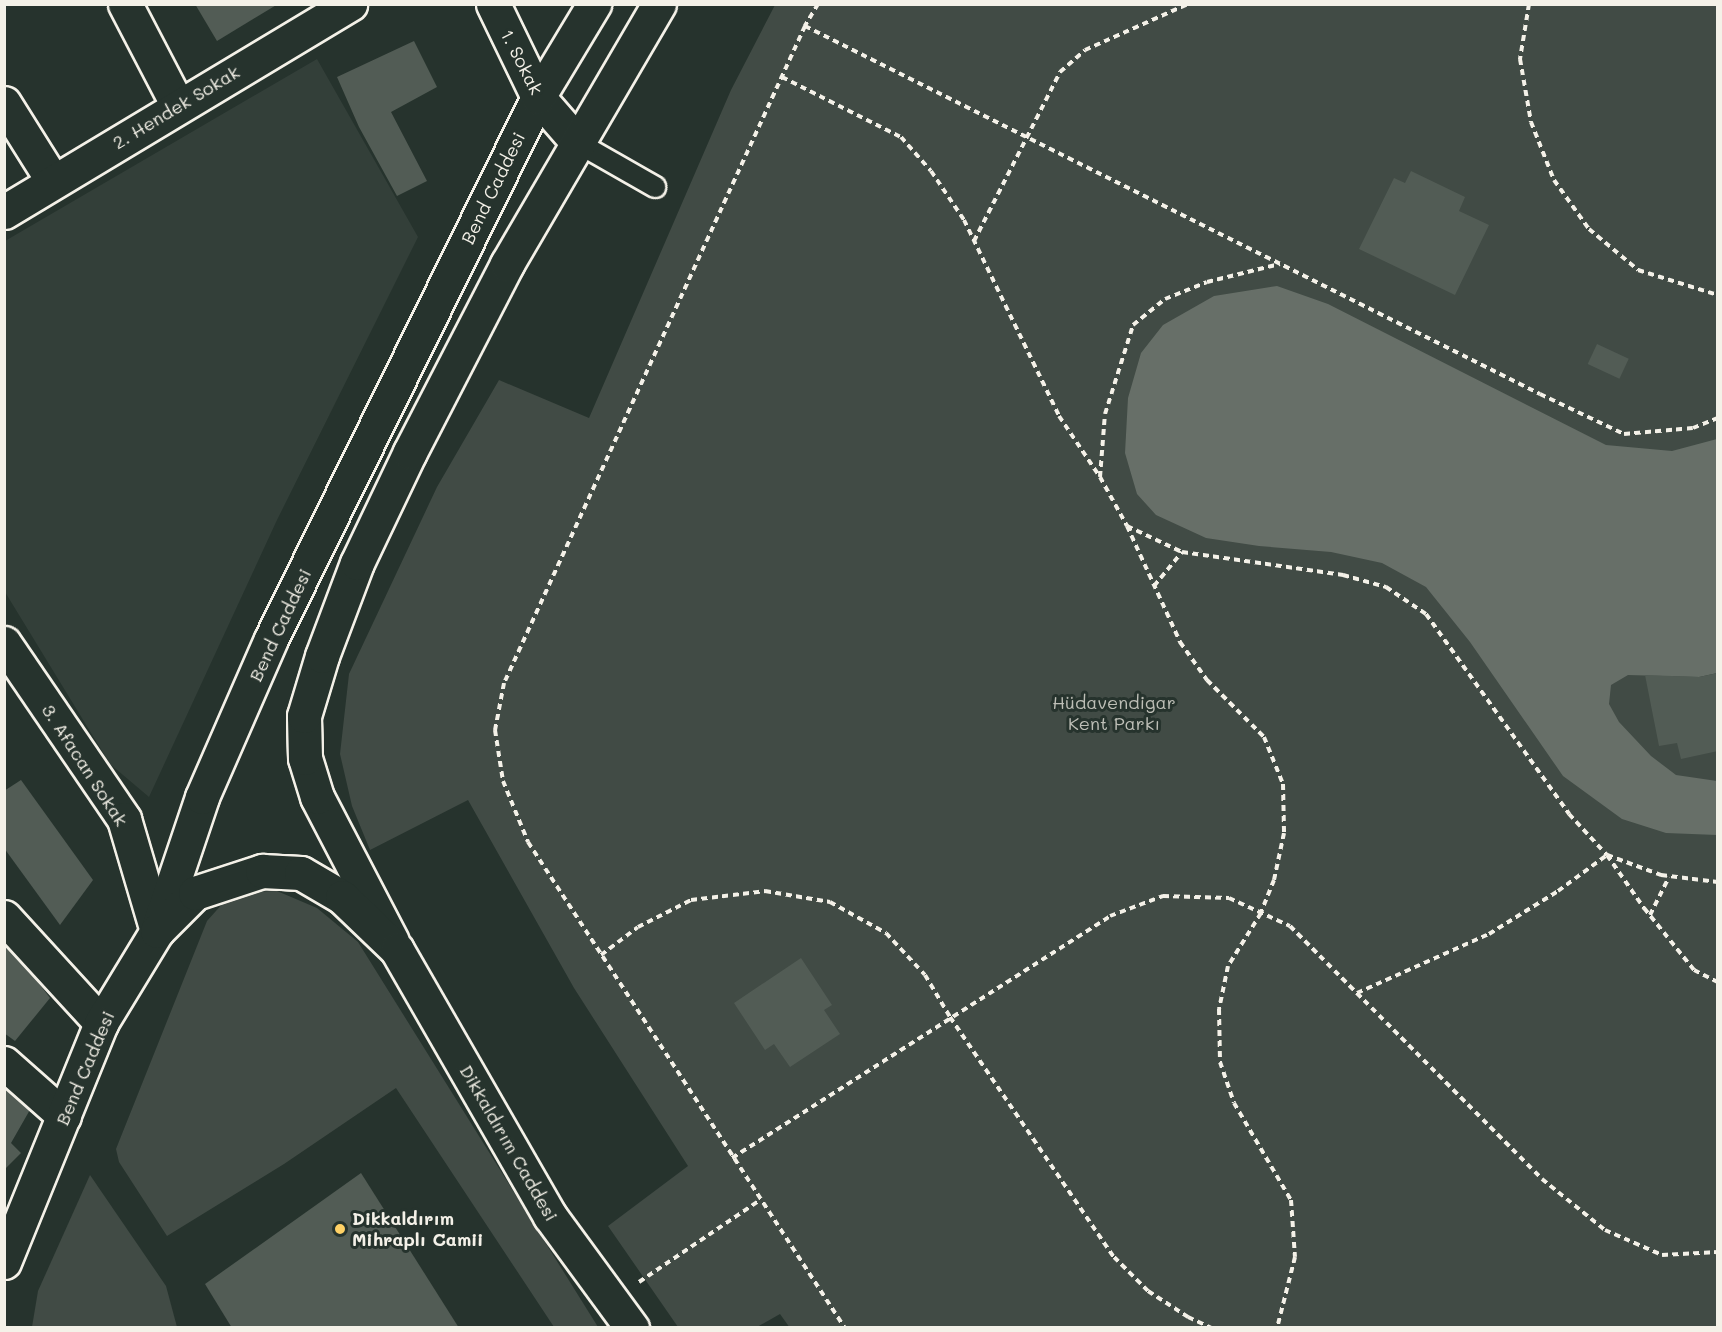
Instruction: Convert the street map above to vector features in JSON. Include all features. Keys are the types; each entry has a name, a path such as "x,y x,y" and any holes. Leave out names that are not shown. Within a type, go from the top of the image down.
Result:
{"main road":[{"path":"125,4 178,106"},
{"name":"2. Hendek Sokak","path":"4,212 350,4"},
{"name":"1. Sokak","path":"493,4 538,97 578,143"},
{"name":"Bend Caddesi","path":"4,1262 14,1212 64,1116 101,1023 157,931 202,796 271,639 538,97 594,4"},
{"path":"397,950 317,797 305,758 304,716 322,656 357,563 410,452 507,264 659,4"},
{"path":"4,103 53,181"},
{"name":"3. Afacan Sokak","path":"4,644 124,819 157,931"},
{"path":"157,931 195,893 262,871 301,873 342,897 397,950"},
{"path":"4,917 101,1023"},
{"name":"Dikkaldırım Caddesi","path":"397,950 550,1216 632,1328"},
{"path":"4,1062 64,1116"}],"lane":[{"path":"578,143 655,187"}],"path":[{"path":"818,4 805,26 504,683 495,730 502,781 528,842 844,1328"},
{"path":"974,241 1060,72 1085,50 1188,4"},
{"path":"1529,4 1520,59 1531,122 1554,180 1589,229 1638,270 1718,295"},
{"path":"805,26 1624,434 1693,428 1718,418"},
{"path":"782,77 901,137 931,171 964,220 1059,416 1100,477 1127,526 1180,642 1207,680 1264,737 1283,784 1284,833 1274,880 1261,913 1228,966 1219,1008 1220,1062 1234,1103 1291,1200 1295,1257 1277,1328"},
{"path":"1100,477 1105,414 1133,325 1165,299 1175,294 1207,282 1281,264"},
{"path":"1127,526 1182,552 1343,575 1386,587 1426,614 1569,814 1607,855 1650,915 1694,970 1718,982"},
{"path":"1154,586 1182,552"},
{"path":"1607,855 1669,877 1718,882"},
{"path":"1357,993 1489,934 1558,891 1607,855"},
{"path":"1650,915 1669,877"},
{"path":"601,955 638,927 692,900 765,891 830,902 886,933 925,975 950,1017 1114,1257 1148,1291 1188,1317 1212,1328"},
{"path":"732,1158 1110,916 1162,896 1229,898 1290,926 1542,1179 1605,1230 1662,1255 1718,1252"},
{"path":"612,1300 760,1200"}],"shaded area":[{"path":"317,59 418,237 277,520 149,797 110,764 5,592 5,241"},
{"path":"1277,286 1328,304 1606,445 1672,451 1717,439 1717,673 1699,677 1628,675 1611,685 1609,704 1619,722 1651,756 1676,775 1717,781 1717,835 1666,833 1622,819 1563,776 1470,642 1426,587 1382,563 1331,552 1259,546 1206,538 1156,515 1137,494 1125,453 1128,398 1141,353 1163,325 1214,296"}],"green space":[{"name":"Hüdavendigar Kent Parkı","path":"775,5 1717,5 1717,1327 790,1328 780,1314 757,1327 678,1327 608,1226 688,1166 574,988 468,800 370,850 352,806 340,754 349,674 437,487 499,380 589,418 731,90"},
{"path":"277,891 317,908 358,942 598,1327 554,1327 396,1088 284,1164 167,1236 119,1162 116,1149 207,921 224,902 244,892"},
{"path":"90,1175 166,1286 177,1327 32,1327 38,1291"}],"building":[{"path":"195,4 278,4 217,41"},
{"path":"414,41 437,87 391,112 427,181 397,196 359,127 337,77"},
{"path":"1411,171 1465,197 1459,211 1489,225 1455,295 1359,249 1394,178 1405,183"},
{"path":"1597,344 1629,359 1619,379 1588,364"},
{"path":"1718,673 1718,751 1681,759 1677,743 1659,746 1645,675 1699,677"},
{"path":"21,780 93,880 60,925 4,848 4,791"},
{"path":"4,937 50,998 15,1041 4,1033"},
{"path":"801,958 832,1005 824,1010 840,1034 790,1067 774,1044 765,1050 734,1003"},
{"path":"4,1082 31,1108 11,1143 21,1153 4,1170"},
{"name":"Dikkaldırım Mihraplı Camii","path":"361,1173 459,1328 232,1328 205,1284"}],"place":[{"name":"Dikkaldırım Mihraplı Camii","path":"340,1229"}]}
